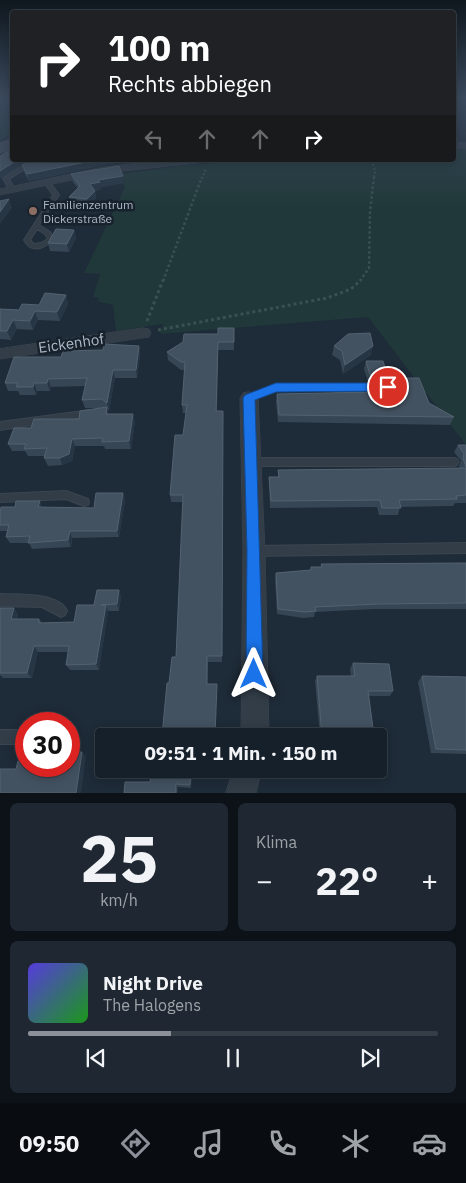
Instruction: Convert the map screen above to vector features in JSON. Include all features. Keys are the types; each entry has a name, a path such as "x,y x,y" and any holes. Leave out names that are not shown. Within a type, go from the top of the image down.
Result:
{"street":[{"path":"0,192 104,170 179,162"},
{"name":"Eickenhof","path":"0,354 143,333"},
{"path":"249,398 254,551 255,728"},
{"path":"241,793 245,778"}],"lane":[{"path":"12,190 6,178 33,162"},
{"path":"36,226 56,195 47,182"},
{"path":"249,398 276,388 388,387"},
{"path":"0,426 74,414 104,412"},
{"path":"252,462 454,462"},
{"path":"0,498 66,495 84,502"},
{"path":"254,551 466,548"},
{"path":"0,600 42,601 61,611"},
{"path":"0,737 15,737"}],"path":[{"path":"143,333 208,162"},
{"path":"143,333 327,298 351,289 365,276 369,268 370,212 375,171 373,162"}],"green space":[{"path":"0,135 10,135 0,140"},
{"path":"456,149 466,150 466,445 368,317 160,334 163,324 116,331 113,305 97,301 99,298 93,297 100,274 84,273 125,187 121,174 179,166 230,162 456,162"}],"building":[{"path":"10,150 10,162 14,162 0,171 0,156"},
{"path":"27,162 86,162 27,174 22,165"},
{"path":"119,166 123,176 98,180 100,182 90,184 95,191 87,199 69,197 80,186 71,174"},
{"path":"9,199 0,212 0,201"},
{"path":"56,229 74,230 67,244 48,243"},
{"path":"45,293 66,295 57,312 35,311 30,321 13,320 7,331 0,331 0,309 19,310 22,304 39,305"},
{"path":"218,328 234,328 234,342 218,342 216,411 223,411 222,656 207,656 207,684 217,684 215,728 163,728 167,683 169,683 172,657 176,657 183,495 170,495 175,435 183,435 187,405 182,405 185,362 181,362 167,352 183,342 184,334 218,334"},
{"path":"370,333 373,346 345,365 342,351 334,346 348,334"},
{"path":"104,344 139,346 136,370 113,370 107,403 102,399 82,400 87,378 48,379 47,383 34,383 33,387 16,387 18,383 5,383 14,357 61,357 63,351 103,350"},
{"path":"366,361 383,361 387,374 370,375"},
{"path":"396,378 419,378 429,403 454,417 279,415 277,394 374,392 372,385 390,384"},
{"path":"107,407 106,414 133,414 129,441 102,442 103,438 72,439 69,454 60,458 44,458 47,448 24,449 26,444 8,444 14,428 31,428 34,419 79,419 80,411"},
{"path":"458,445 466,445 466,467 463,458 464,454"},
{"path":"466,468 466,495 456,496 457,499 399,500 401,508 382,508 380,500 271,501 269,477 279,477 278,470"},
{"path":"96,493 123,493 117,531 70,531 68,540 28,543 30,536 6,537 9,525 0,525 1,507 15,507 16,501 40,501 38,507 94,508"},
{"path":"466,563 466,603 315,607 316,611 305,612 278,609 276,573 311,570 311,567 322,567 321,564"},
{"path":"97,590 119,590 117,604 101,605 106,605 96,664 66,665 69,646 34,646 27,673 0,673 0,608 14,608 11,619 39,619 39,623 74,622 77,605 94,605"},
{"path":"353,663 389,664 393,691 368,691 373,728 321,728 317,676 355,676"},
{"path":"422,676 466,677 466,750 436,749"},
{"path":"0,769 15,769 15,777 78,777 76,793 0,793"},
{"path":"151,778 190,778 190,785 176,784 176,793 124,793 125,782 150,782"}],"place":[{"name":"Familienzentrum Dickerstraße","path":"33,211"}],"route":[{"path":"254,674 254,551 249,398 276,388 388,387"}]}
